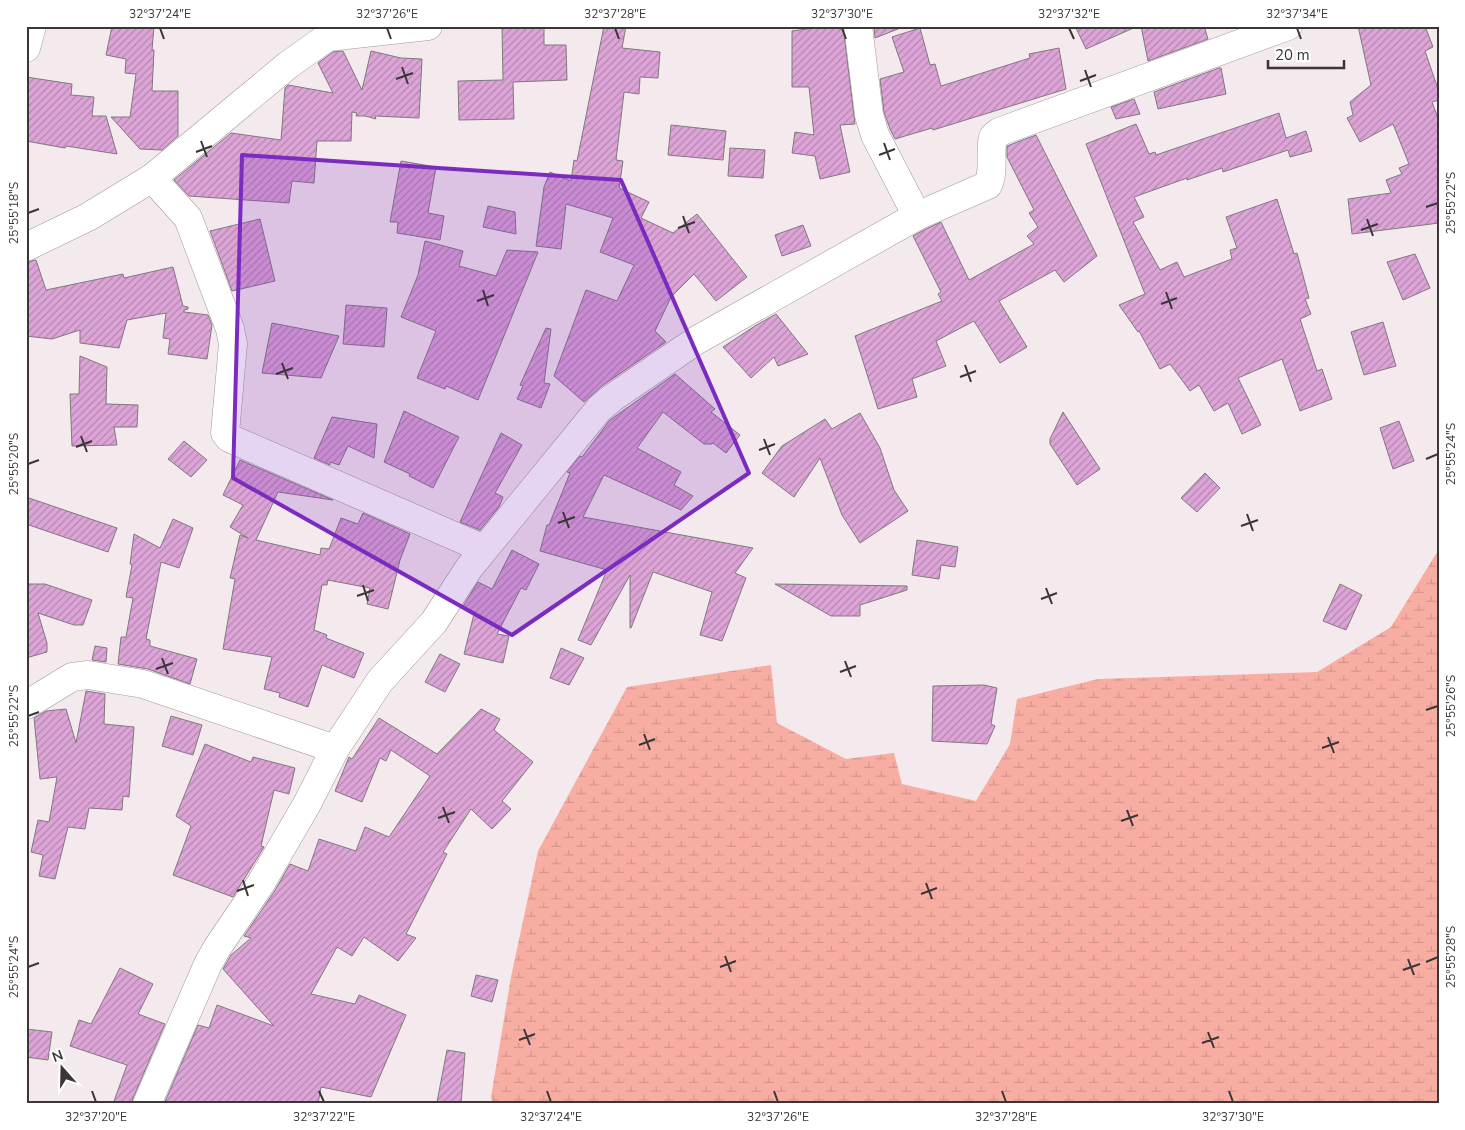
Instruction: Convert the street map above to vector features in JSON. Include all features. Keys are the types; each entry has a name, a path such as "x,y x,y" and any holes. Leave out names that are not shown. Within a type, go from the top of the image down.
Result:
{"street":[{"path":"26,48 32,26"},
{"path":"26,247 88,217 152,178 288,64 336,32 428,26"},
{"path":"858,26 869,115 875,134 917,216"},
{"path":"147,1104 208,964 261,883 303,812 335,749 380,682 434,622 469,568 599,410 612,398 697,340 917,216 988,185 992,176 991,145 993,137 999,132 1237,35 1288,26"},
{"path":"152,178 188,218 230,329 233,344 225,433 229,438 484,549"},
{"path":"26,705 72,677 88,675 143,684 335,749"}],"highlighted area":[{"path":"242,155 621,180 749,473 512,635 233,478"}],"green space":[{"path":"1439,549 1439,1104 493,1104 491,1097 511,977 538,851 627,687 771,665 777,723 846,759 894,753 902,784 976,801 1010,744 1017,699 1098,679 1317,672 1391,627"}],"building":[{"path":"112,26 154,26 152,91 178,91 178,136 162,150 140,149 111,117 130,117 136,74 125,73 126,59 106,55"},
{"path":"502,26 544,26 544,45 566,45 567,80 513,82 514,119 459,120 458,81 503,80"},
{"path":"604,26 626,26 622,48 660,52 658,78 640,77 639,94 624,92 616,160 623,161 619,188 649,202 641,218 673,233 697,214 747,277 716,301 694,274 671,297 655,331 666,342 603,385 584,402 554,376 586,290 617,301 634,265 600,252 613,218 566,204 561,249 536,246 544,187 550,172 571,181 574,160 577,161"},
{"path":"843,26 855,124 840,125 850,172 820,179 815,156 792,153 795,132 814,135 809,87 792,87 792,31"},
{"path":"874,26 903,26 903,27 875,38"},
{"path":"1075,26 1138,26 1086,49"},
{"path":"1141,26 1204,26 1208,39 1148,61"},
{"path":"1358,26 1425,26 1433,47 1425,51 1439,92 1439,100 1432,102 1439,121 1439,223 1352,234 1348,199 1391,193 1386,180 1402,174 1399,168 1409,164 1393,124 1360,142 1347,118 1353,115 1350,102 1371,85"},
{"path":"920,28 930,65 935,64 941,86 1030,58 1029,54 1059,48 1066,89 933,130 932,128 895,139 884,112 880,79 904,72 892,37"},
{"path":"343,51 362,90 371,51 401,58 422,59 419,118 375,116 376,119 356,116 357,113 352,112 351,141 317,141 314,183 292,181 289,203 189,196 174,180 231,133 281,140 285,88 288,85 333,93 318,63 333,52"},
{"path":"1221,68 1226,94 1158,109 1154,92"},
{"path":"26,77 72,84 71,95 94,97 92,116 106,116 117,154 26,141"},
{"path":"1134,99 1140,114 1116,119 1111,107"},
{"path":"1279,113 1286,138 1306,131 1312,151 1290,157 1288,150 1223,172 1222,168 1187,180 1187,178 1134,197 1144,217 1133,222 1160,270 1177,262 1184,277 1232,259 1230,250 1237,248 1226,217 1277,199 1294,254 1297,253 1309,298 1305,299 1311,314 1300,319 1317,371 1322,369 1332,399 1300,411 1282,359 1238,378 1261,425 1242,434 1228,403 1214,411 1199,385 1190,391 1170,364 1160,369 1139,331 1119,305 1145,294 1086,144 1136,124 1149,154 1155,152 1156,155"},
{"path":"671,125 726,131 723,160 668,155"},
{"path":"1036,135 1097,256 1064,282 1055,270 999,301 1027,347 1000,363 974,321 936,341 946,366 912,379 917,397 878,409 855,336 942,301 938,294 941,292 913,236 924,230 941,222 969,280 1034,244 1027,236 1038,227 1029,213 1034,210 1007,157 1007,146"},
{"path":"730,148 765,150 763,178 728,176"},
{"path":"401,161 436,167 428,213 444,216 440,240 397,233 398,222 390,222"},
{"path":"488,206 515,212 516,234 483,227"},
{"path":"260,219 275,281 232,291 210,231"},
{"path":"803,225 811,246 782,256 775,235"},
{"path":"425,241 463,251 459,266 496,276 507,250 538,252 478,400 446,386 445,389 417,378 436,331 401,317 418,275"},
{"path":"1415,254 1430,288 1403,300 1387,262"},
{"path":"36,260 46,290 123,274 124,278 173,267 183,306 188,307 184,312 208,315 212,325 207,359 168,354 170,339 163,338 166,313 127,320 119,348 80,343 80,330 52,339 26,336 26,262"},
{"path":"346,305 387,308 384,347 343,344"},
{"path":"776,314 808,354 778,366 774,357 751,378 723,347"},
{"path":"1383,322 1396,366 1364,375 1351,332"},
{"path":"272,323 339,336 321,378 262,373"},
{"path":"546,328 551,329 544,383 550,384 541,408 517,399 523,386 520,385"},
{"path":"80,356 107,367 106,404 138,405 137,427 114,427 117,445 72,446 70,394 79,394"},
{"path":"675,374 715,409 711,412 740,435 726,453 713,443 704,444 663,412 637,448 681,472 674,485 693,496 681,510 604,475 583,517 753,548 735,573 746,578 722,641 700,635 712,592 653,572 630,628 630,575 591,645 578,640 607,570 540,551 547,525 549,525 570,473 567,472 580,456 582,457 610,420"},
{"path":"404,411 459,437 433,488 409,476 410,474 384,462"},
{"path":"1063,412 1100,469 1077,485 1050,444 1050,439"},
{"path":"860,413 880,448 894,490 908,511 860,543 842,515 820,458 794,497 762,473 782,446 825,419 832,429"},
{"path":"332,417 377,424 374,458 348,446 339,465 330,462 330,465 314,458"},
{"path":"1399,421 1414,461 1393,469 1380,428"},
{"path":"501,433 522,445 495,493 503,497 499,507 480,530 460,522"},
{"path":"184,441 207,460 191,477 168,459"},
{"path":"240,460 333,500 278,492 256,540 320,555 321,548 329,549 341,518 358,524 363,513 410,534 400,560 388,609 367,604 370,588 328,580 327,585 322,585 314,630 327,635 326,638 364,653 354,678 322,665 308,707 279,697 280,693 264,689 272,657 223,649 235,579 230,578 240,535 248,538 230,527 243,505 223,495"},
{"path":"1205,473 1220,488 1197,512 1181,498"},
{"path":"26,497 117,528 108,552 26,524"},
{"path":"173,519 193,528 179,568 161,562 146,639 150,640 150,646 197,659 190,684 148,669 118,664 121,637 126,637 133,598 126,597 132,565 130,564 134,534 160,548"},
{"path":"917,540 958,547 955,567 941,565 939,579 912,575"},
{"path":"512,550 539,564 526,590 521,588 497,634 509,636 503,663 464,654 474,614 462,608 478,582 492,589"},
{"path":"26,584 45,584 92,600 83,625 74,625 38,613 47,643 47,652 26,658"},
{"path":"775,584 907,586 907,590 860,605 860,616 831,616"},
{"path":"1340,584 1362,595 1346,630 1323,621"},
{"path":"95,646 107,648 106,662 92,660"},
{"path":"561,648 584,658 569,685 550,678"},
{"path":"440,654 460,664 445,692 425,682"},
{"path":"984,685 997,688 991,724 995,726 987,744 932,741 933,686"},
{"path":"86,691 105,694 104,724 134,727 129,797 123,796 122,810 89,808 85,829 68,827 55,879 39,876 43,855 31,852 38,820 49,822 57,777 40,779 34,718 46,711 66,709 76,743"},
{"path":"481,709 500,719 494,730 533,762 502,801 511,809 492,829 471,809 443,852 447,854 406,934 416,938 398,961 364,937 352,956 337,947 311,994 355,1004 359,995 406,1015 371,1097 321,1087 318,1104 164,1104 198,1025 209,1028 217,1005 274,1026 223,969 231,955 251,938 244,936 274,892 290,864 308,871 319,839 356,851 365,827 389,837 430,776 391,750 386,761 380,758 362,802 335,791 349,757 352,759 379,718 437,754"},
{"path":"171,716 202,725 193,755 162,746"},
{"path":"205,744 251,762 253,757 295,768 289,794 274,790 261,846 264,847 233,897 173,875 191,826 176,816"},
{"path":"120,968 153,984 138,1014 165,1024 132,1104 113,1104 127,1065 70,1046 79,1020 91,1024"},
{"path":"476,975 498,980 492,1002 471,996"},
{"path":"26,1029 52,1032 48,1060 26,1057"},
{"path":"447,1050 465,1053 461,1104 437,1102"}]}
